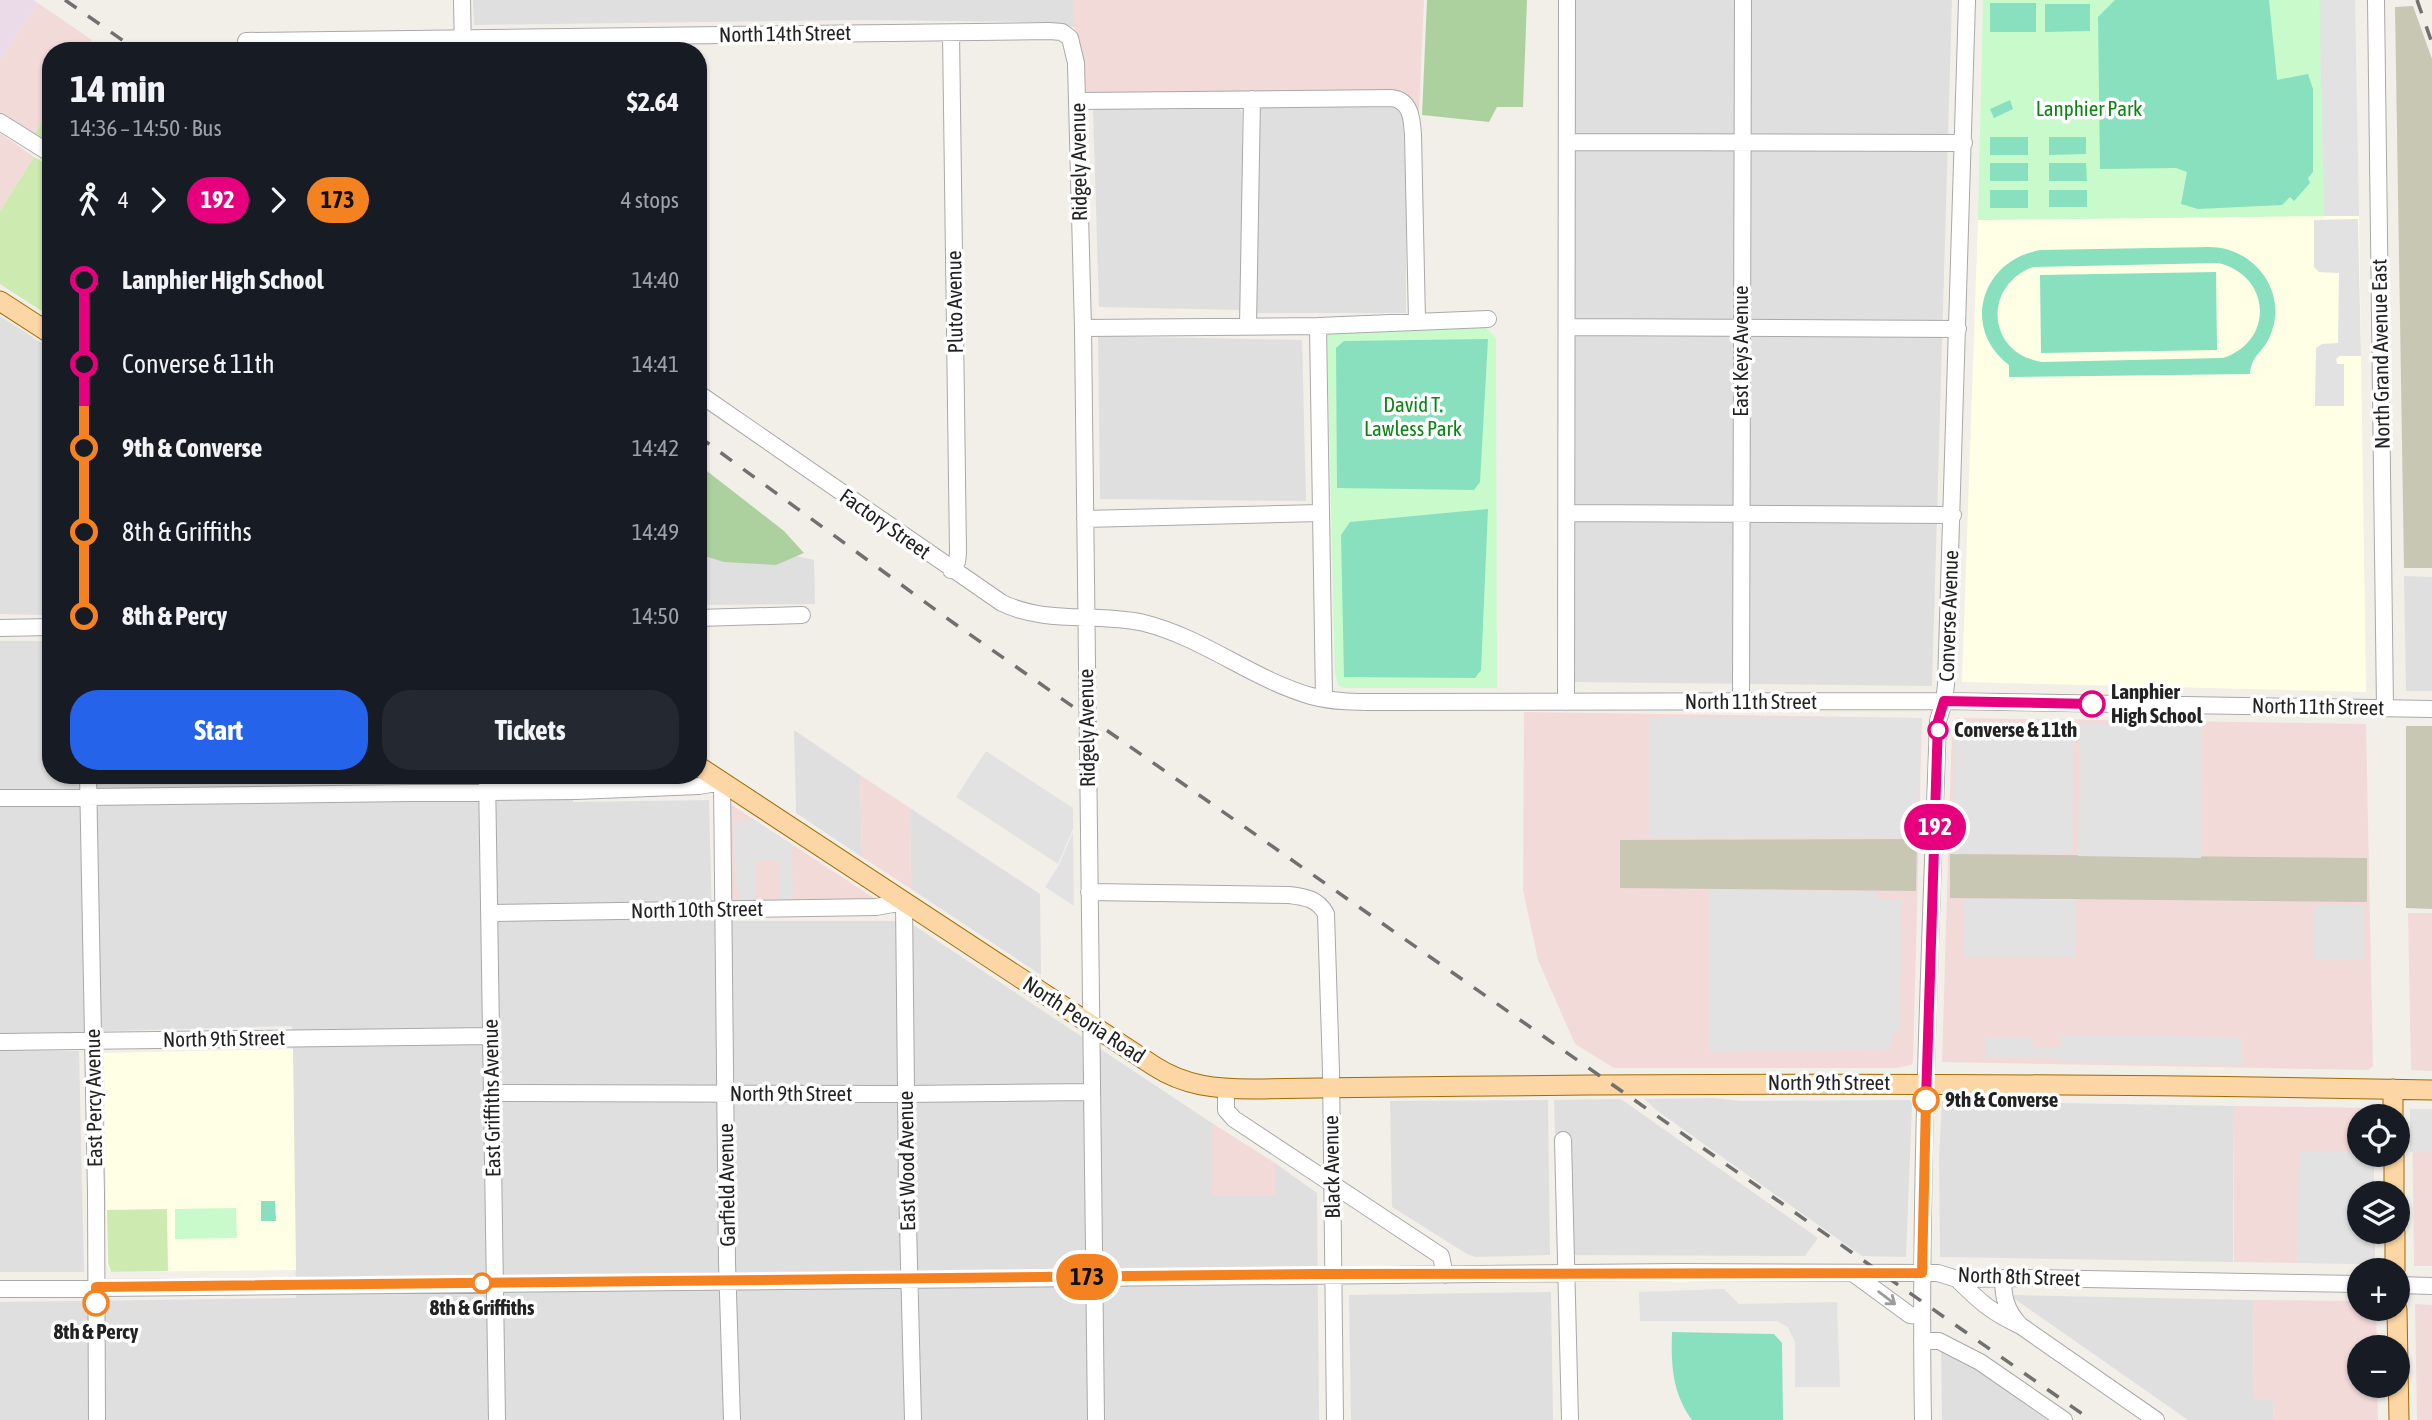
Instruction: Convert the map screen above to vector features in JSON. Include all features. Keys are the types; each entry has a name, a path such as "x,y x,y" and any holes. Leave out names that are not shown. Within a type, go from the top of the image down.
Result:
{"main road":[{"path":"0,301 42,328"},
{"name":"North Peoria Road","path":"707,772 1171,1076 1193,1084 1226,1089"},
{"name":"North 9th Street","path":"1226,1089 1927,1083 2432,1090"},
{"path":"2393,1089 2393,1104"},
{"path":"2397,1321 2399,1420"}],"street":[{"path":"462,0 463,42"},
{"path":"1566,702 1567,0"},
{"name":"East Keys Avenue","path":"1741,702 1743,0"},
{"name":"Converse Avenue","path":"1923,1420 1922,1273 1938,721 1944,701 1953,515 1967,0"},
{"name":"North Grand Avenue East","path":"2376,0 2385,708"},
{"name":"North 14th Street","path":"552,42 1049,31 1062,32 1070,38"},
{"name":"Pluto Avenue","path":"951,33 958,552 957,562 951,570"},
{"name":"Ridgely Avenue","path":"1070,38 1076,63 1078,102 1083,328 1096,1420"},
{"name":"North 14th Street","path":"246,41 318,42"},
{"path":"1078,102 1391,98 1402,101 1407,106 1412,127 1416,321"},
{"path":"1248,326 1252,99"},
{"path":"0,122 42,148"},
{"path":"1568,142 1964,143"},
{"path":"1083,328 1318,326 1488,319"},
{"path":"1318,326 1324,698"},
{"path":"1567,327 1958,329"},
{"name":"Factory Street","path":"707,399 990,597 1012,608 1040,616 1086,618"},
{"path":"1085,519 1321,513"},
{"path":"1567,513 1953,515"},
{"path":"707,618 802,615"},
{"name":"North 11th Street","path":"1086,618 1126,620 1167,630 1271,680 1324,698 1346,702 1944,701 2432,709"},
{"path":"0,628 42,627"},
{"path":"498,784 576,791 699,786 722,782"},
{"name":"Garfield Avenue","path":"722,782 732,1420"},
{"name":"East Percy Avenue","path":"88,784 94,1041 97,1420"},
{"path":"0,798 456,784"},
{"name":"East Griffiths Avenue","path":"487,784 497,1420"},
{"name":"Black Avenue","path":"1089,892 1289,895 1310,898 1322,906 1326,914 1335,1420"},
{"name":"North 10th Street","path":"490,913 876,907 904,902"},
{"name":"East Wood Avenue","path":"904,902 913,1420"},
{"name":"North 9th Street","path":"0,1042 491,1036"},
{"path":"1226,1089 1226,1110 1234,1119 1441,1256 1445,1275"},
{"name":"North 9th Street","path":"491,1093 1091,1092"},
{"path":"1563,1140 1570,1420"},
{"name":"North 8th Street","path":"0,1289 1567,1273 1922,1273 1946,1274 1957,1279 2347,1284"},
{"path":"1854,1274 1910,1315 1922,1316"},
{"path":"2003,1278 2004,1298 2009,1313 2021,1326"},
{"path":"1957,1279 1976,1300 2001,1317 2021,1326 2156,1420"},
{"path":"2410,1285 2432,1286"},
{"path":"1922,1341 1940,1341 1980,1362 2064,1420"}],"shaded area":[{"path":"0,0 33,0 38,3 0,60"},
{"path":"473,0 1074,0 1074,27 1039,22 863,20 474,25"},
{"path":"1074,0 1424,0 1419,112 1410,98 1391,90 1083,94 1077,32 1074,27"},
{"path":"1571,0 1952,0 1932,686 1572,682"},
{"path":"2319,0 2355,0 2359,216 2324,216"},
{"path":"38,3 92,40 42,42 42,122 32,138 0,116 0,60"},
{"path":"2413,6 2432,59 2432,568 2404,568 2395,7"},
{"path":"1258,104 1398,106 1403,119 1406,186 1406,313 1252,313"},
{"path":"1232,105 1242,111 1243,310 1099,307 1093,108"},
{"path":"0,133 34,157 0,211"},
{"path":"2359,216 2366,692 1962,682 1978,220"},
{"path":"2358,219 2361,356 2340,356 2336,359 2337,364 2344,364 2344,406 2315,406 2316,348 2322,344 2338,343 2339,273 2319,272 2314,267 2314,220"},
{"path":"0,316 42,343 42,615 0,614"},
{"path":"1098,336 1302,340 1306,501 1100,499"},
{"path":"707,536 814,560 815,604 707,605"},
{"path":"2404,576 2432,577 2432,691 2406,691"},
{"path":"0,641 42,641 42,784 572,784 573,802 709,800 712,921 892,921 912,924 1212,1123 1213,1196 1275,1196 1275,1163 1317,1193 1319,1420 0,1420 0,1302 296,1298 292,1026 0,1037"},
{"path":"1524,712 1922,718 1911,1065 1896,1068 1614,1068 1575,1044 1538,960 1523,890"},
{"path":"1649,717 1921,718 1917,838 1649,838"},
{"path":"1956,718 2366,724 2373,1066 2368,1070 1942,1062 1952,726"},
{"path":"1956,722 2074,724 2073,853 1952,853"},
{"path":"2080,723 2202,726 2201,858 2078,856"},
{"path":"2406,726 2432,726 2432,909 2406,908"},
{"path":"794,730 860,775 862,857 796,813"},
{"path":"986,751 1073,808 1073,829 1058,864 956,797"},
{"path":"860,775 910,808 911,889 862,857"},
{"path":"729,803 874,898 873,901 729,903"},
{"path":"910,808 1040,894 1041,975 911,889"},
{"path":"755,820 792,845 793,900 780,901 780,862 755,861 755,901 741,901 735,879 734,823"},
{"path":"1073,832 1074,906 1045,887 1059,865"},
{"path":"1917,839 1916,891 1620,888 1620,840"},
{"path":"1950,854 2367,858 2367,902 1950,898"},
{"path":"1710,890 1874,891 1879,900 1901,900 1900,1028 1891,1034 1890,1050 1710,1051"},
{"path":"1963,899 2075,899 2075,957 1963,957"},
{"path":"2314,906 2363,906 2363,959 2314,959"},
{"path":"2408,913 2432,913 2432,1071 2411,1070"},
{"path":"2061,1035 2242,1037 2242,1065 1986,1058 1986,1038 2033,1038 2033,1047 2058,1048"},
{"path":"293,1049 296,1270 110,1272 107,1263 104,1053"},
{"path":"0,1050 79,1051 84,1272 0,1272"},
{"path":"1714,1098 1740,1101 1910,1100 1912,1104 1906,1257 1862,1256 1656,1110 1645,1099"},
{"path":"1621,1099 1818,1238 1805,1256 1572,1255 1568,1141 1555,1133 1554,1100"},
{"path":"1548,1100 1550,1255 1475,1257 1392,1207 1390,1101"},
{"path":"1942,1101 2233,1106 2233,1262 1940,1257 1939,1158"},
{"path":"2233,1106 2347,1108 2347,1167 2374,1167 2374,1181 2347,1181 2347,1244 2375,1244 2375,1258 2347,1258 2347,1264 2234,1262"},
{"path":"2410,1109 2432,1109 2432,1152 2410,1152"},
{"path":"2412,1109 2432,1109 2432,1266 2414,1266"},
{"path":"1212,1123 1275,1163 1275,1196 1212,1196"},
{"path":"2299,1152 2347,1152 2347,1167 2373,1167 2374,1181 2347,1181 2347,1244 2374,1244 2375,1258 2347,1258 2347,1264 2297,1263"},
{"path":"1724,1289 1739,1304 1837,1302 1840,1387 1795,1387 1795,1342 1788,1327 1777,1321 1640,1321 1639,1292"},
{"path":"1551,1292 1553,1420 1351,1420 1349,1295"},
{"path":"2012,1295 2253,1300 2254,1400 2273,1400 2274,1420 2188,1420"},
{"path":"2253,1300 2347,1301 2347,1321 2376,1321 2377,1335 2347,1335 2347,1398 2377,1398 2378,1420 2274,1420 2273,1400 2254,1400"},
{"path":"2415,1304 2432,1305 2432,1420 2417,1420"},
{"path":"1941,1345 2057,1420 1942,1420"}],"green space":[{"path":"1427,0 1527,0 1523,107 1497,107 1489,122 1422,115"},
{"name":"Lanphier Park","path":"1983,0 2319,0 2324,216 1978,220"},
{"path":"2115,0 2269,0 2277,80 2308,74 2313,89 2313,172 2308,178 2310,183 2294,201 2290,197 2282,205 2198,209 2181,204 2187,172 2176,168 2100,169 2098,17"},
{"path":"1990,3 2036,3 2036,32 1990,32"},
{"path":"2045,4 2090,4 2090,31 2045,32"},
{"path":"2010,100 2013,109 1994,118 1990,109"},
{"path":"42,122 42,144 32,138"},
{"path":"1990,137 2028,137 2028,155 1990,155"},
{"path":"2049,137 2086,137 2086,154 2049,155"},
{"path":"34,157 42,162 42,311 0,284 0,211"},
{"path":"1990,163 2028,163 2028,181 1990,181"},
{"path":"2049,163 2086,163 2087,181 2049,181"},
{"path":"1990,190 2028,190 2028,208 1990,208"},
{"path":"2049,190 2087,190 2087,207 2049,207"},
{"path":"2226,249 2241,255 2264,275 2275,304 2275,320 2270,336 2255,358 2250,374 2009,377 2009,365 1994,350 1985,333 1982,315 1984,297 1992,281 2004,267 2021,256 2041,250","holes":["2218,263 2236,270 2257,294 2260,309 2258,324 2252,338 2240,350 2223,358 2042,362 2024,356 2010,346 1998,319 1999,303 2005,289 2016,276 2033,267"]},
{"path":"2216,272 2217,350 2041,353 2040,275"},
{"name":"David T. Lawless Park","path":"1485,327 1496,338 1497,688 1344,688 1338,685 1335,673 1327,334"},
{"path":"1488,339 1480,482 1474,490 1337,488 1336,348 1344,341"},
{"path":"707,471 784,531 804,553 776,565 724,562 707,557"},
{"path":"1488,509 1481,670 1475,678 1344,677 1341,535 1350,522"},
{"path":"261,1201 275,1201 276,1221 261,1221"},
{"path":"236,1208 237,1238 175,1239 175,1209"},
{"path":"167,1209 168,1271 111,1272 108,1263 107,1210"},
{"path":"1672,1332 1774,1334 1782,1343 1783,1420 1692,1420 1680,1399 1674,1378"}],"railway":[{"path":"65,0 125,42"},
{"path":"2417,0 2432,43"},
{"path":"707,443 955,624 2091,1420"}],"bus line":[{"name":"192","path":"1926,1100 1938,721 1944,701 2092,704"},
{"name":"173","path":"96,1303 96,1287 1316,1274 1922,1273 1926,1100"}],"place":[{"name":"Lanphier High School","path":"2092,704"},
{"name":"Converse & 11th","path":"1938,730"},
{"name":"9th & Converse","path":"1926,1100"},
{"name":"8th & Griffiths","path":"482,1283"},
{"name":"8th & Percy","path":"96,1303"}]}
